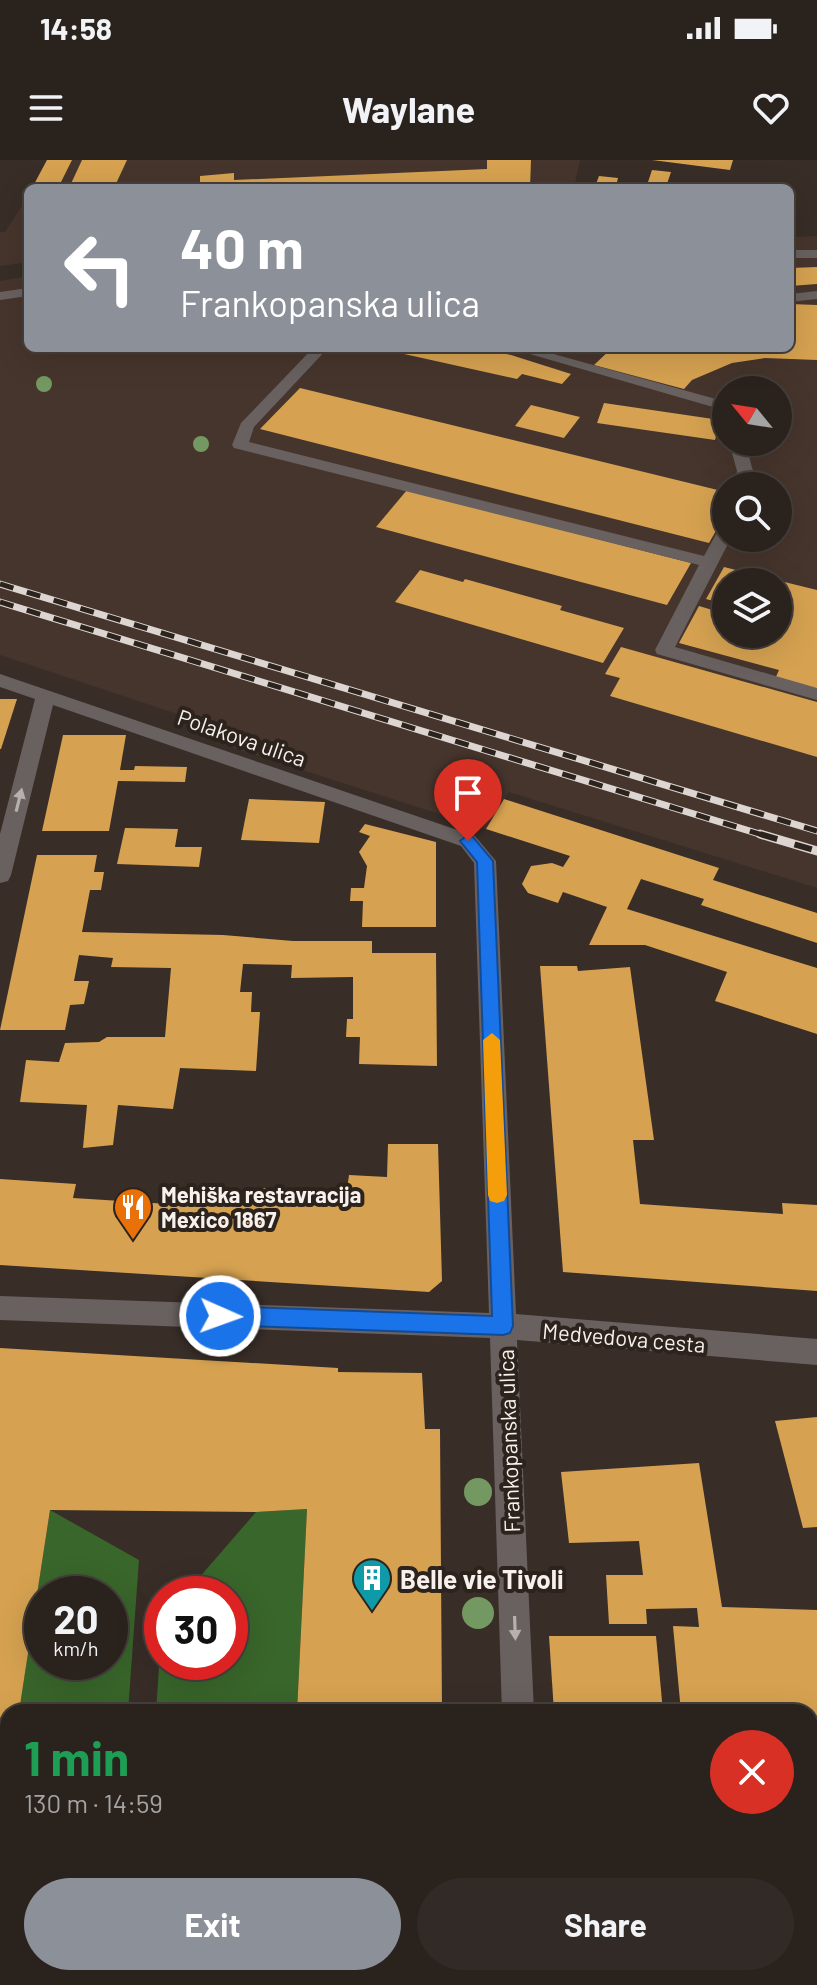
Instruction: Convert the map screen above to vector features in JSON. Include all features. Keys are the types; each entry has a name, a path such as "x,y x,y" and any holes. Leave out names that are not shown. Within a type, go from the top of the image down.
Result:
{"street":[{"path":"794,254 817,254"},
{"path":"0,296 24,293"},
{"path":"794,298 817,295"},
{"path":"317,352 247,426 240,445 707,562"},
{"path":"529,352 712,402"},
{"path":"572,365 581,352"},
{"path":"713,552 664,650 817,694"},
{"name":"Polakova ulica","path":"0,680 468,841"},
{"path":"0,875 46,695"},
{"name":"Frankopanska ulica","path":"468,841 485,861 518,1704"},
{"name":"Medvedova cesta","path":"0,1308 503,1326 817,1352"}],"shaded area":[{"path":"47,160 580,160 575,184 34,184"},
{"path":"24,202 24,263 0,266 0,232 5,232"},
{"path":"817,236 817,888 509,792 486,829 224,745 234,733 0,655 0,281 24,277 24,352 794,352 794,237"}],"green space":[{"path":"307,1509 297,1704 157,1704 158,1680 248,1680 248,1576 201,1576 256,1512"},
{"path":"50,1510 139,1560 129,1704 20,1704 24,1679 128,1680 128,1576 40,1576"}],"building":[{"path":"47,160 72,160 60,184 34,184"},
{"path":"82,160 127,160 116,184 71,184"},
{"path":"487,160 531,160 530,184 200,184 200,176 234,173 234,180 487,169"},
{"path":"652,160 733,160 730,170"},
{"path":"652,170 671,172 667,184 647,184"},
{"path":"599,176 618,178 616,184 596,184"},
{"path":"817,267 817,284 794,286 794,268"},
{"path":"794,304 817,305 817,360 765,358 732,363 692,380 684,389 594,365 608,352 794,352"},
{"path":"395,352 496,352 571,374 562,384 522,374 517,379"},
{"path":"300,388 712,489 712,538 709,543 260,429"},
{"path":"604,403 712,419 712,440 597,423"},
{"path":"531,405 580,417 564,438 515,426"},
{"path":"407,490 691,563 667,605 376,527"},
{"path":"420,570 562,606 560,610 624,628 603,663 395,602"},
{"path":"792,584 817,590 817,690 775,679 779,670 679,643 699,606 712,610 712,648 792,648"},
{"path":"621,647 817,702 817,757 610,696 620,678 605,674"},
{"path":"0,699 17,699 1,749 0,749"},
{"path":"63,735 126,735 120,770 134,770 135,766 187,767 185,782 118,781 109,831 42,831"},
{"path":"249,799 325,802 319,843 241,840"},
{"path":"504,799 719,868 713,880 817,913 817,943 701,905 704,899 641,879 627,909 817,968 817,1034 715,1001 727,972 645,945 589,945 607,907 563,892 558,903 528,893 522,884 531,866 552,863 563,867 570,856 486,829"},
{"path":"365,824 436,842 436,927 362,927 363,901 350,901 351,888 364,888 367,866 359,852 370,836 359,832"},
{"path":"125,828 178,829 175,847 202,847 199,867 117,864"},
{"path":"37,855 97,855 94,872 104,872 101,890 90,890 82,932 223,935 293,941 372,941 372,953 436,953 437,1066 359,1064 360,1037 346,1037 347,1019 353,1019 353,977 291,978 292,965 243,964 240,992 252,992 251,1012 260,1012 256,1071 180,1068 173,1109 118,1105 113,1145 83,1148 87,1105 20,1102 26,1060 59,1062 65,1043 99,1042 107,1037 165,1037 171,968 111,967 113,958 79,955 74,981 89,981 84,1004 70,1005 65,1030 0,1030"},
{"path":"540,966 577,966 578,971 630,967 654,1140 633,1140 640,1204 783,1214 782,1203 817,1205 817,1291 563,1272"},
{"path":"388,1144 438,1144 442,1281 429,1292 0,1265 0,1179 76,1184 73,1198 201,1206 202,1198 250,1201 251,1195 260,1188 272,1188 279,1196 277,1202 345,1204 349,1175 387,1177"},
{"name":"Belle vie Tivoli","path":"0,1348 338,1368 338,1372 422,1373 425,1429 440,1429 442,1704 297,1704 307,1509 256,1512 50,1510 40,1576 24,1576 24,1679 20,1704 0,1704"},
{"path":"817,1417 817,1527 803,1528 775,1421"},
{"path":"699,1463 722,1607 817,1610 817,1704 680,1704 673,1626 699,1627 697,1608 646,1609 647,1624 609,1624 606,1575 643,1575 639,1541 569,1543 561,1472"},
{"path":"549,1636 656,1636 662,1704 553,1704"}],"railway":[{"path":"0,584 817,831"},
{"path":"0,602 766,836"},
{"path":"760,834 817,851"}],"slow traffic":[{"path":"492,1040 497,1195"}],"place":[{"name":"Mehiška restavracija Mexico 1867","path":"133,1241"},
{"name":"Belle vie Tivoli","path":"372,1612"}],"route":[{"path":"220,1316 503,1326 485,861 468,841"}]}
